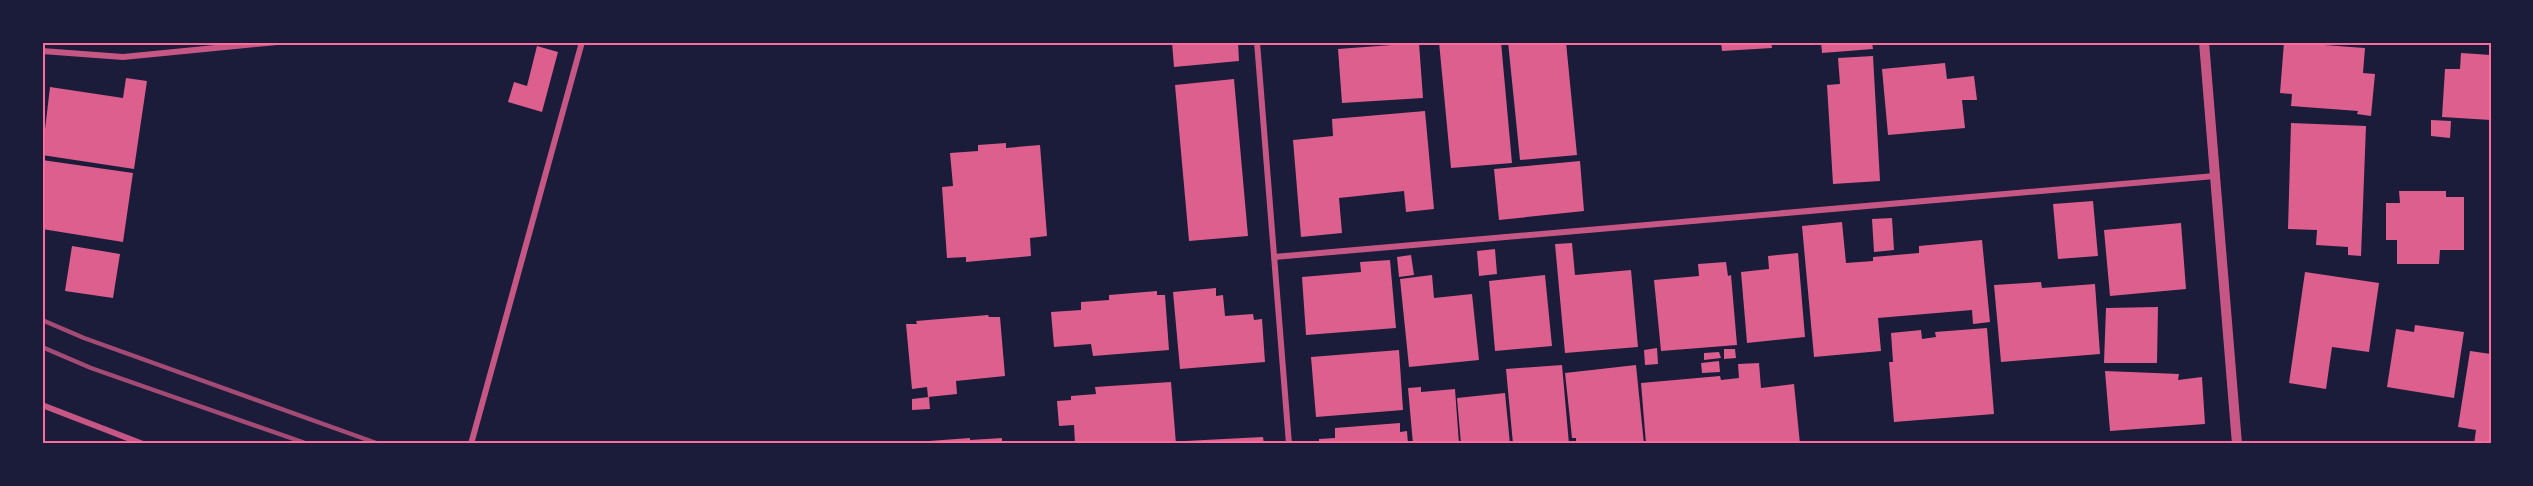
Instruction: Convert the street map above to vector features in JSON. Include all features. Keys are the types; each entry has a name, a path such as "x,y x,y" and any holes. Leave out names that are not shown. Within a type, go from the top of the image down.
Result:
{"street":[{"path":"42,51 123,57 276,42"},
{"path":"471,444 582,42"},
{"path":"1257,42 1289,444"},
{"path":"2204,42 2237,444"},
{"path":"1274,257 2215,176"},
{"path":"42,405 143,444"}],"building":[{"path":"1172,42 1238,42 1239,61 1174,67"},
{"path":"1439,42 1501,42 1512,163 1451,168"},
{"path":"1508,42 1566,42 1577,155 1520,160"},
{"path":"1721,42 1771,42 1772,48 1722,51"},
{"path":"1821,42 1872,42 1873,49 1822,53"},
{"path":"2284,42 2365,48 2363,73 2375,74 2371,116 2357,114 2358,111 2291,106 2292,94 2280,93"},
{"path":"1419,43 1423,98 1342,103 1338,49"},
{"path":"537,46 558,52 542,112 508,102 514,82 527,86"},
{"path":"2461,53 2491,55 2491,120 2442,117 2445,69 2460,69"},
{"path":"1873,56 1880,181 1833,184 1827,85 1840,84 1838,58"},
{"path":"1945,63 1947,79 1974,76 1977,100 1962,100 1965,128 1888,135 1882,69"},
{"path":"126,78 147,81 134,169 42,155 50,87 123,98"},
{"path":"1234,79 1248,236 1189,241 1175,85"},
{"path":"1425,111 1434,209 1406,212 1404,191 1339,198 1342,233 1301,237 1293,140 1333,136 1332,119"},
{"path":"2431,120 2451,121 2450,138 2431,136"},
{"path":"2291,123 2366,126 2361,256 2348,255 2348,247 2316,245 2317,230 2288,229"},
{"path":"1006,143 1006,148 1040,145 1047,236 1030,238 1031,256 966,262 966,257 947,258 942,187 953,186 950,153 978,151 978,145"},
{"path":"42,160 133,173 123,242 42,229"},
{"path":"1580,161 1584,211 1499,220 1494,169"},
{"path":"2399,191 2446,191 2446,197 2464,197 2464,250 2440,250 2439,264 2397,264 2397,240 2386,240 2386,203 2400,203"},
{"path":"2093,201 2098,256 2058,259 2053,204"},
{"path":"1892,218 1894,250 1874,252 1872,219"},
{"path":"1842,222 1846,263 1873,261 1873,257 1919,253 1919,246 1982,240 1990,322 1973,324 1972,310 1878,318 1881,351 1814,357 1802,226"},
{"path":"2181,223 2186,289 2110,296 2104,230"},
{"path":"1572,243 1575,275 1631,270 1638,347 1565,353 1555,244"},
{"path":"72,246 120,254 113,298 65,291"},
{"path":"1495,249 1497,274 1479,276 1477,251"},
{"path":"1798,253 1805,337 1747,343 1741,272 1769,269 1768,256"},
{"path":"1411,255 1414,275 1399,277 1397,257"},
{"path":"1390,260 1396,328 1306,335 1302,277 1361,272 1360,262"},
{"path":"1726,262 1728,276 1731,275 1737,345 1661,351 1654,280 1699,276 1698,264"},
{"path":"2305,272 2379,283 2369,352 2332,347 2326,389 2289,383"},
{"path":"1432,275 1434,298 1472,294 1479,360 1409,367 1400,279"},
{"path":"1545,275 1552,346 1495,351 1489,281"},
{"path":"2041,282 2042,288 2095,284 2100,354 2001,362 1994,285"},
{"path":"1216,288 1216,296 1223,295 1225,316 1253,314 1254,320 1262,319 1265,362 1180,369 1173,292"},
{"path":"1157,291 1157,295 1165,295 1169,350 1093,356 1091,344 1054,347 1051,312 1081,310 1081,302 1109,300 1109,295"},
{"path":"2158,307 2157,363 2104,363 2106,308"},
{"path":"988,315 989,317 1000,317 1005,376 956,381 957,394 928,397 927,387 912,389 906,324 917,324 916,321"},
{"path":"2415,325 2464,332 2454,398 2387,387 2396,329 2414,332"},
{"path":"1987,328 1994,414 1894,422 1889,362 1893,362 1891,333 1921,330 1922,339 1936,337 1935,332"},
{"path":"1657,348 1658,364 1645,365 1644,350"},
{"path":"1724,349 1735,349 1736,358 1724,359"},
{"path":"1399,350 1403,410 1316,417 1311,357"},
{"path":"2470,351 2491,354 2491,444 2474,444 2476,430 2458,427"},
{"path":"1719,352 1721,358 1704,360 1704,353"},
{"path":"1719,361 1720,372 1702,373 1701,363"},
{"path":"1759,363 1761,388 1794,384 1800,444 1646,444 1641,383 1720,376 1721,380 1739,378 1738,364"},
{"path":"1562,365 1569,444 1513,444 1506,369"},
{"path":"1636,365 1644,444 1576,444 1576,438 1572,438 1565,373"},
{"path":"2105,371 2179,374 2178,380 2202,377 2205,424 2110,431"},
{"path":"1171,382 1176,444 1075,444 1074,425 1059,426 1057,401 1071,400 1071,396 1096,394 1095,387"},
{"path":"1421,387 1421,392 1455,389 1459,444 1413,444 1408,388"},
{"path":"1505,393 1510,444 1461,444 1457,398"},
{"path":"929,397 930,409 912,410 912,399"},
{"path":"1400,423 1400,432 1407,431 1408,444 1319,444 1319,439 1335,438 1335,428"},
{"path":"1263,437 1264,444 1185,444 1185,441"},
{"path":"970,438 970,440 1002,438 1002,444 929,444 929,441"}],"railway":[{"path":"42,320 84,338 379,444"},
{"path":"42,347 91,368 308,444"}]}
